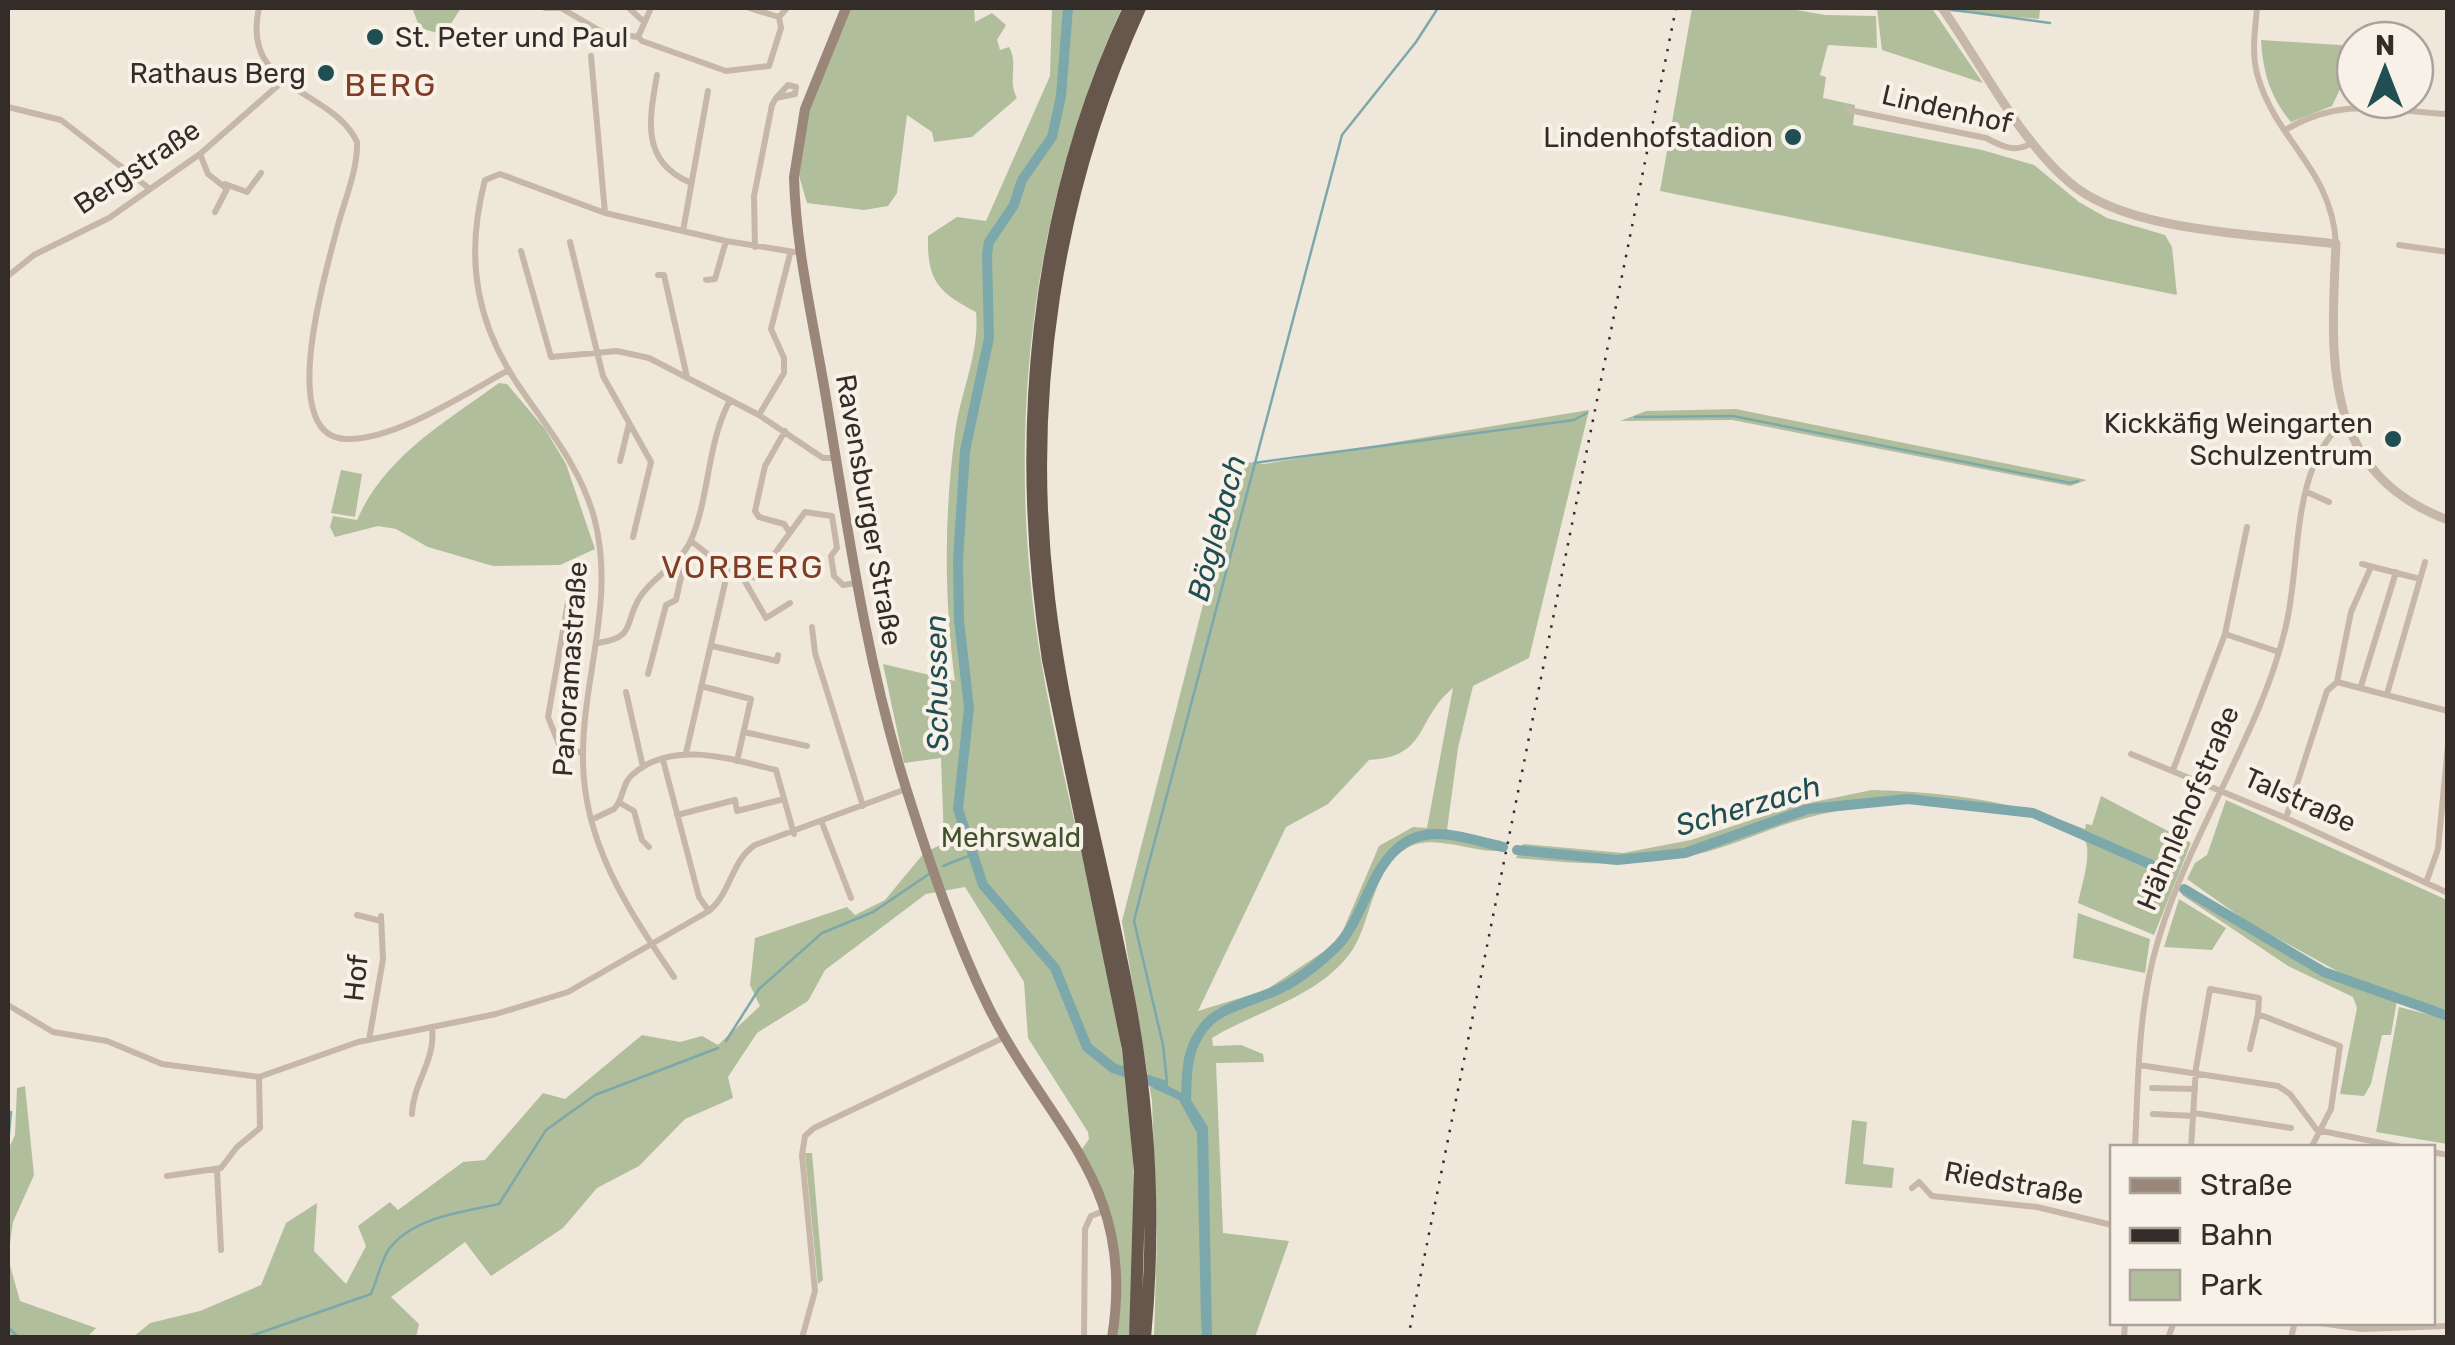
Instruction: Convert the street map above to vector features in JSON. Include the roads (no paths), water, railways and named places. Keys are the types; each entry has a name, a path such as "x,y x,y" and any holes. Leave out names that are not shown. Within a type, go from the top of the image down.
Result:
{"highway":[{"path":"1129,8 1097,85 1058,218 1038,337 1030,472 1038,600 1048,660 1133,1050"},
{"path":"1140,8 1106,88 1068,220 1048,338 1040,456 1044,551 1058,658 1139,1098 1150,1239 1145,1338"},
{"path":"1135,1338 1140,1238 1139,1098"}],"main road":[{"name":"Ravensburger Straße","path":"846,8 813,86 797,140 794,195 797,253 856,583 878,689 906,789 972,968 1005,1037 1080,1152 1107,1210 1118,1273 1112,1338"}],"street":[{"path":"259,8 261,48 282,82 346,126 357,142 312,347 309,396 321,430 344,439 373,435 420,417 509,370"},
{"path":"545,8 559,8 602,32 638,38 726,71 760,70 772,62 781,28 779,16"},
{"path":"629,8 644,22"},
{"path":"638,38 651,8"},
{"path":"749,8 779,16"},
{"path":"779,16 787,8"},
{"path":"2257,8 2258,78 2331,202 2336,244 2332,349 2344,422 2363,456 2386,481 2448,520"},
{"path":"1944,10 2033,142 2068,182 2123,213 2336,244"},
{"path":"592,56 605,213 797,253 771,329 784,358 784,373 759,415"},
{"path":"657,75 652,132 656,159 668,173 693,184 683,231"},
{"name":"Bergstraße","path":"8,276 34,255 109,218 200,154 282,82"},
{"path":"689,182 708,90"},
{"path":"755,247 757,174 776,98"},
{"path":"8,107 60,120 150,189"},
{"path":"2287,129 2316,112 2342,107 2448,114"},
{"name":"Lindenhof","path":"1849,110 1986,138 2005,148 2017,150 2033,142"},
{"path":"200,154 208,174 228,189 214,212"},
{"path":"223,184 247,192 261,173"},
{"name":"Panoramastraße","path":"605,213 500,174 491,176 486,180 477,211 474,268 482,316 509,370 572,464 593,514 602,592 582,753 591,820 614,882 674,977"},
{"path":"706,280 715,279 726,241"},
{"path":"570,242 604,376 651,462 633,537"},
{"path":"2399,246 2448,252"},
{"path":"521,251 551,357 634,353 759,415 823,458 836,458"},
{"path":"658,274 664,275 672,302 687,377"},
{"path":"598,644 621,638 643,591 678,560 691,540 710,451 730,400"},
{"name":"Hähnlehofstraße","path":"2134,1145 2144,1006 2158,939 2218,788 2279,652 2292,599 2307,492 2319,449 2344,422"},
{"path":"620,461 629,424"},
{"path":"785,431 766,466 755,510 759,517 784,524 788,530"},
{"path":"2307,492 2329,502"},
{"path":"691,540 728,570 743,578 757,578 788,530 793,530 805,512 832,516 837,548 831,556 834,576 843,585 856,583"},
{"path":"2174,770 2225,634 2246,527"},
{"path":"648,674 666,605 676,600 683,568 678,560"},
{"path":"2388,694 2425,562"},
{"path":"686,753 728,570"},
{"path":"2286,818 2327,691 2337,682 2345,632 2369,571 2396,572 2420,579"},
{"path":"2361,686 2396,572"},
{"path":"743,578 766,618 790,603"},
{"path":"568,602 548,717 554,740 571,752 582,753"},
{"path":"812,627 815,653 863,806"},
{"path":"2225,634 2279,652"},
{"path":"711,646 777,661 778,655"},
{"path":"2337,682 2448,710"},
{"path":"700,686 751,698 737,760"},
{"path":"626,692 624,701 643,767"},
{"path":"744,732 807,746"},
{"path":"2426,884 2438,849 2448,745"},
{"path":"591,820 620,803 627,778 643,767 686,753 776,770 794,834"},
{"name":"Talstraße","path":"2131,754 2218,788 2448,893"},
{"path":"663,760 699,897 708,911"},
{"path":"8,1005 53,1032 107,1041 162,1064 260,1077 369,1040 432,1028 568,992 708,911 723,898 747,850 906,789"},
{"path":"677,815 734,800 737,812 784,799"},
{"path":"620,803 634,811 649,848"},
{"path":"822,823 850,898"},
{"name":"Hof","path":"357,915 381,919 383,960 369,1040"},
{"path":"2191,1145 2196,1074 2210,989 2259,998 2250,1049"},
{"path":"2258,1014 2340,1046 2330,1110 2313,1145"},
{"path":"412,1114 415,1091 433,1051 432,1028"},
{"path":"802,1338 814,1291 802,1155 806,1136 814,1128 1005,1037"},
{"path":"2139,1065 2282,1088 2318,1130 2395,1145"},
{"path":"167,1176 217,1170 260,1128 260,1077"},
{"path":"2152,1088 2195,1089"},
{"path":"2153,1114 2193,1115 2291,1128"},
{"path":"217,1170 221,1250"},
{"name":"Riedstraße","path":"1912,1188 1918,1182 1932,1196 2038,1207 2110,1225"},
{"path":"1084,1338 1085,1229 1091,1216 1107,1210"},
{"path":"2376,1326 2448,1326"}],"water":[{"path":"1151,1077 1189,1097 1208,1127 1212,1337 1202,1337 1197,1133 1179,1100 1153,1088"}],"waterway":[{"name":"Schussen","path":"1068,8 1061,96 1052,137 1022,180 1014,205 989,242 987,254 989,338 965,451 958,560 959,620 969,708 958,809 983,885 1055,968 1087,1047 1113,1068 1163,1085"},
{"name":"Böglebach","path":"1167,1082 1163,1045 1134,921 1142,889 1342,135 1438,8"},
{"path":"1947,9 2050,23"},
{"path":"1254,463 1574,420 1587,413"},
{"path":"1635,417 1733,416 2071,483 2078,481"},
{"name":"Scherzach","path":"1517,850 1617,860 1685,853 1808,809 1908,799 2033,813 2161,869"},
{"name":"Scherzach","path":"1186,1099 1191,1053 1204,1027 1229,1009 1294,981 1328,955 1353,923 1384,864 1406,842 1441,834 1503,847"},
{"path":"943,866 971,855"},
{"path":"726,1041 759,989 822,933 873,912 929,874"},
{"name":"Scherzach","path":"2184,889 2324,972 2448,1016"},
{"path":"245,1338 371,1294 386,1254 399,1238 439,1218 499,1204 546,1130 595,1095 718,1048"},
{"path":"8,1143 11,1112"},
{"path":"8,1327 19,1338"}],"railway":[{"path":"1408,1338 1676,8"}],"place":[{"name":"St. Peter und Paul","path":"375,37"},
{"name":"Rathaus Berg","path":"326,73"},
{"name":"Lindenhofstadion","path":"1793,137"},
{"name":"Kickkäfig Weingarten Schulzentrum","path":"2393,439"}],"district":[{"name":"BERG","path":"391,85"},
{"name":"VORBERG","path":"743,567"}],"park label":[{"name":"Mehrswald","path":"1011,837"}]}
